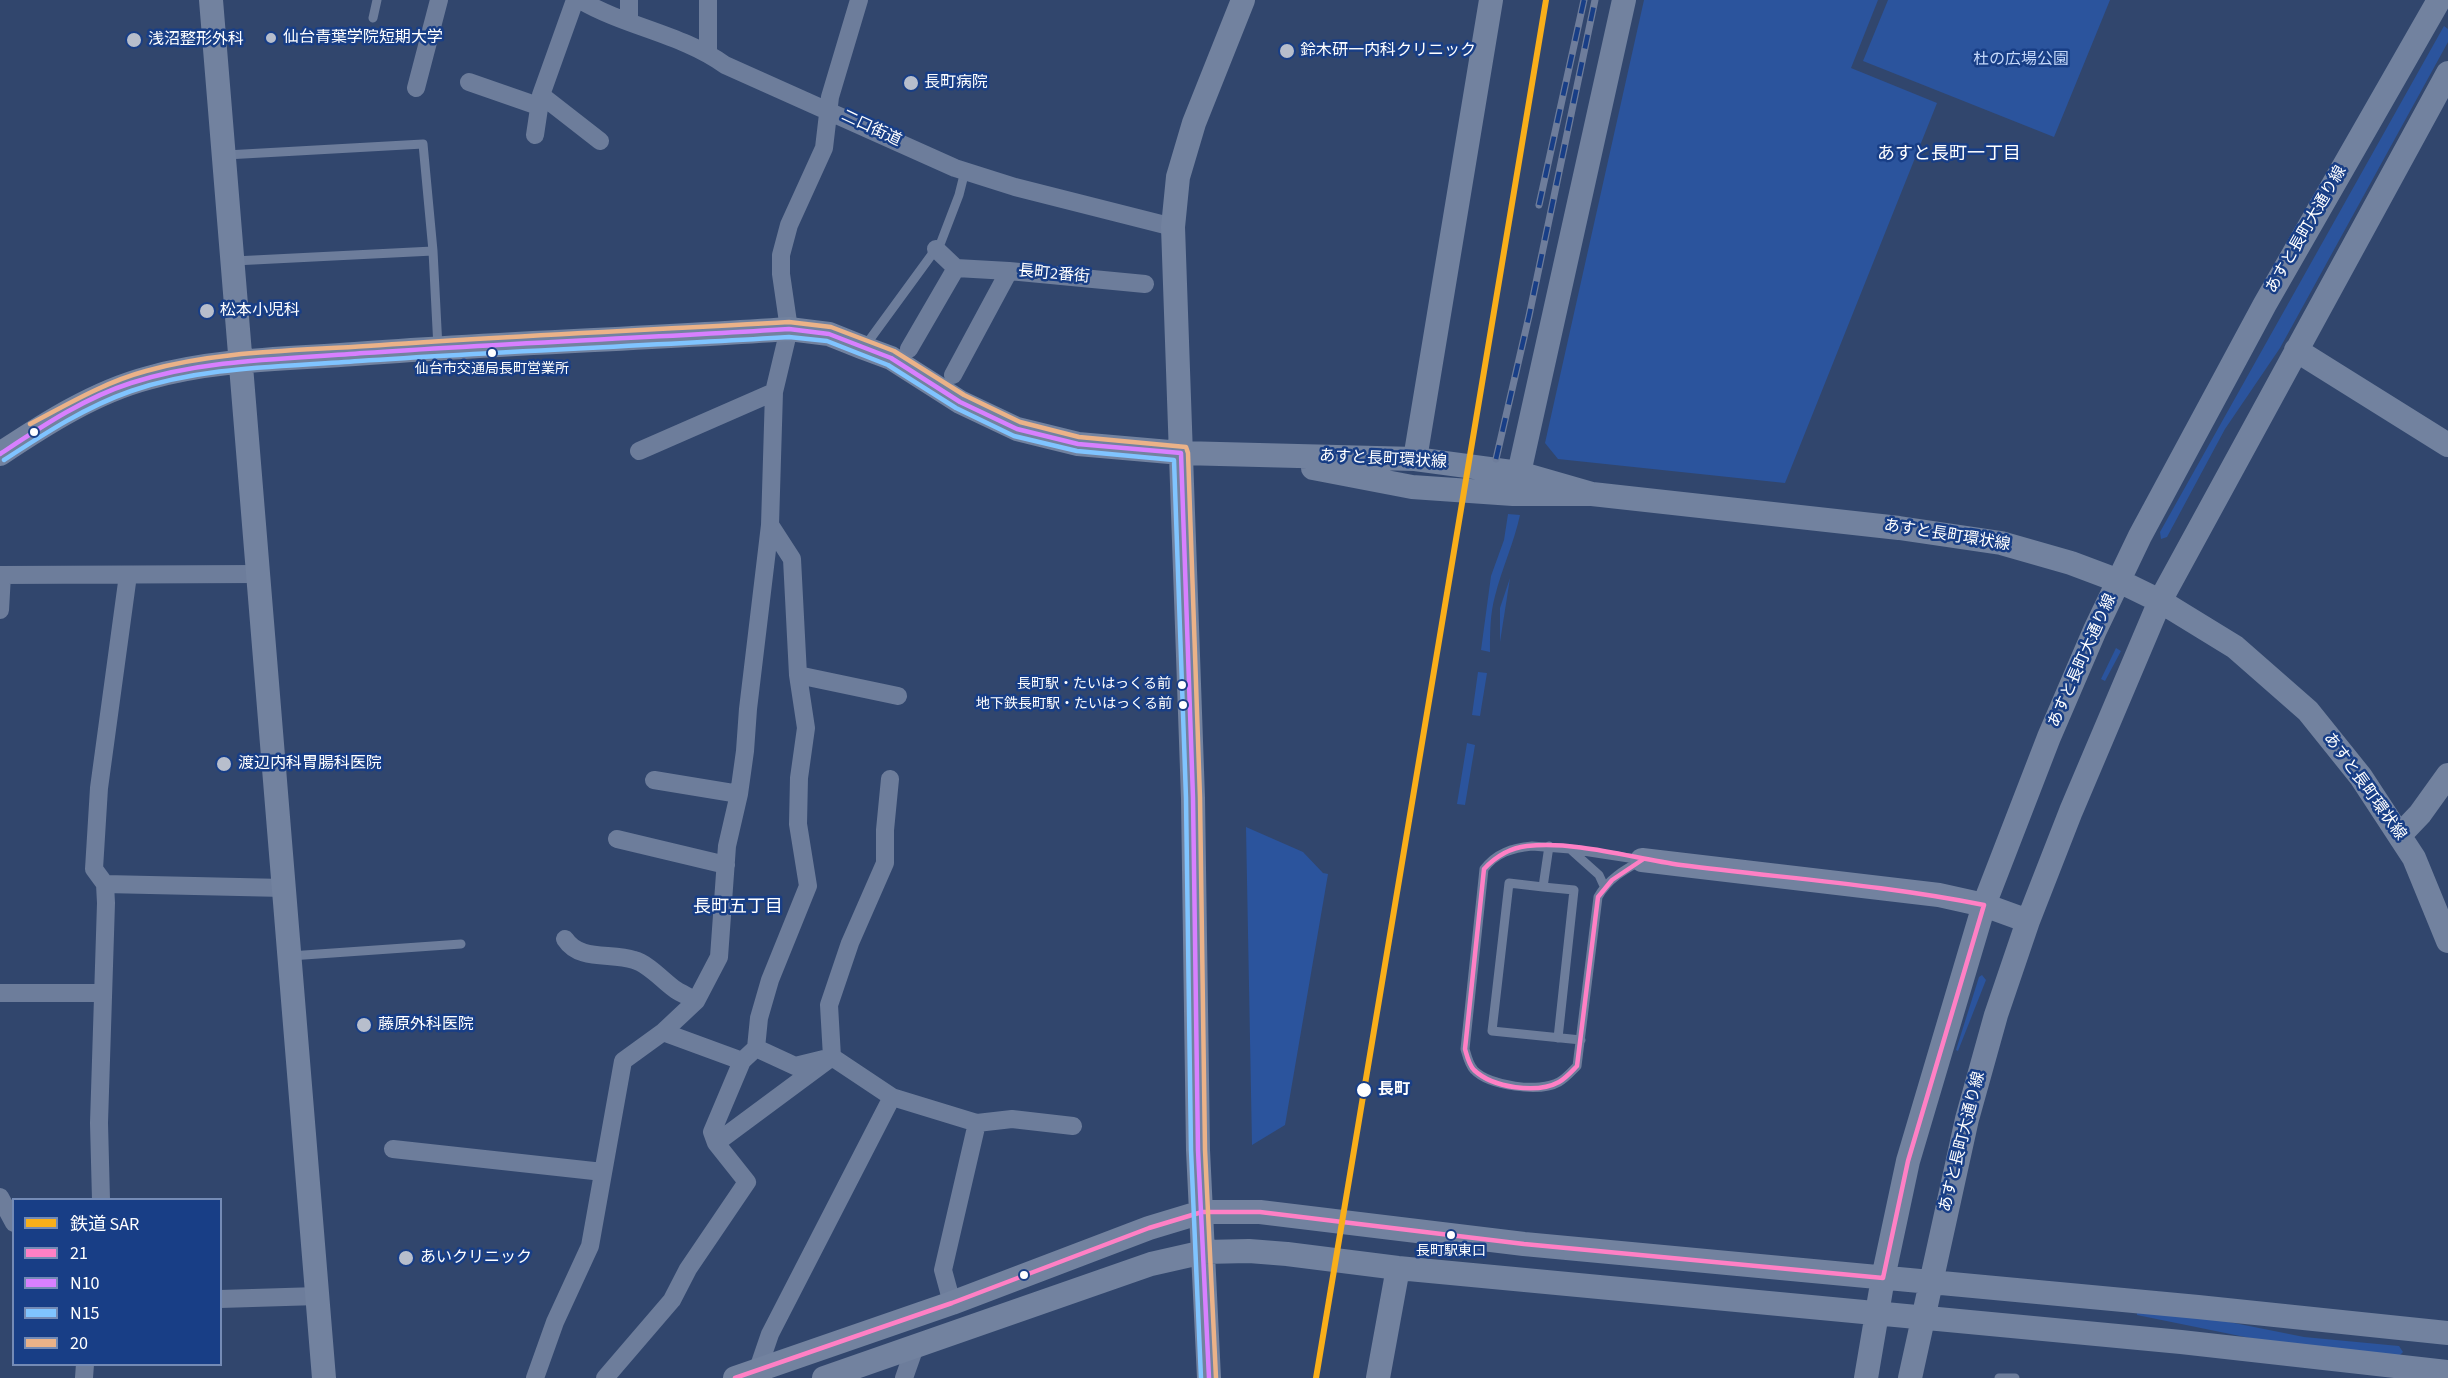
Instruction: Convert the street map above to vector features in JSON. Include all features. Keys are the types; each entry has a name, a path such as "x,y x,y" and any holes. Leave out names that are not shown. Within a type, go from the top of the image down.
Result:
{"street":[{"path":"211,0 324,1378"},
{"path":"416,88 439,0"},
{"path":"535,135 540,100 575,0"},
{"name":"二口街道","path":"580,0 599,11 708,52 725,64 965,171 1015,187 1173,227"},
{"path":"629,0 629,22"},
{"path":"708,0 708,52"},
{"path":"535,1378 555,1322 590,1246 623,1060 663,1032 696,1001 719,957 727,846 739,794 770,525 774,392 789,329 781,274 782,255 789,225 824,148 830,97 859,0"},
{"path":"1209,1378 1196,1076 1193,798 1173,227 1178,177 1191,134 1243,0"},
{"path":"1416,459 1491,0"},
{"path":"1516,484 1624,0"},
{"name":"あすと長町大通り線","path":"1866,1378 1883,1278 1908,1161 1984,905 2049,737 2140,536 2265,304 2439,0"},
{"name":"あすと長町大通り線","path":"1910,1378 1967,1119 1996,1015 2028,921 2071,810 2160,601 2448,73"},
{"path":"469,82 540,100 600,141"},
{"path":"936,249 956,268 1009,271"},
{"path":"909,349 956,268"},
{"name":"長町2番街","path":"953,375 1009,271 1145,284"},
{"name":"あすと長町環状線","path":"0,454 34,431 115,389 149,377 240,362 438,348 789,329 829,334 891,358 960,402 1017,429 1078,444 1181,453 1416,459 1516,484 1899,528 2001,543 2071,563 2119,581 2160,601 2235,647 2308,711 2361,777 2400,835 2414,858 2448,941"},
{"path":"2295,350 2448,445"},
{"path":"639,450 774,392"},
{"name":"あすと長町環状線","path":"1242,455 1412,487 1516,484"},
{"path":"605,1378 672,1300 688,1269 747,1182 716,1143 712,1132 742,1061 756,1048 759,1018 770,981 808,886 798,824 799,778 806,728 798,675 792,559 770,525"},
{"path":"0,610 1,575 259,574"},
{"path":"101,1198 99,1123 105,884 94,869 99,788 128,575"},
{"path":"798,675 898,696"},
{"path":"2400,835 2420,814 2448,775"},
{"path":"832,1057 829,1005 850,943 885,863 885,830 890,779"},
{"path":"654,780 739,794"},
{"path":"617,839 726,866"},
{"path":"1642,860 1918,892 1984,905 2028,921"},
{"path":"105,884 284,888"},
{"path":"565,939 570,947 587,955 636,960 678,991 696,1001"},
{"path":"0,993 102,993"},
{"path":"663,1032 742,1061"},
{"path":"756,1048 795,1066 832,1057 892,1097 977,1124 1012,1119 1074,1126"},
{"path":"716,1143 832,1057"},
{"path":"758,1369 770,1334 892,1097"},
{"path":"952,1303 943,1270 977,1124"},
{"path":"393,1149 603,1172"},
{"path":"0,1197 12,1219"},
{"path":"735,1378 952,1303 1149,1228 1202,1212 1260,1212 1524,1244 2198,1307 2448,1333"},
{"path":"825,1378 1151,1264 1204,1251 1287,1254 1398,1268 2181,1342 2448,1372"},
{"path":"1378,1378 1398,1268"},
{"path":"222,1299 318,1296"},
{"path":"904,1378 915,1347"}],"lane":[{"path":"373,18 377,0"},
{"path":"224,156 423,144 433,251 438,348"},
{"path":"864,348 936,249 959,195 965,171"},
{"path":"233,261 433,251"},
{"path":"1543,886 1549,846"},
{"path":"1549,846 1642,860 1621,872 1604,886 1598,897 1576,1066 1558,1083 1535,1088 1504,1084 1487,1079 1473,1070 1465,1049 1484,869 1490,861 1502,853 1519,847 1549,846"},
{"path":"1570,849 1599,874 1604,886"},
{"path":"1558,1038 1574,890 1509,883 1492,1030 1558,1038 1581,1040"},
{"path":"290,956 461,944"},
{"path":"1999,1378 2016,1378"}],"green space":[{"path":"1644,0 1878,0 1851,68 1937,103 1785,483 1558,459 1545,443"},
{"name":"杜の広場公園","path":"1888,0 2110,0 2054,137 1863,61"},
{"path":"2444,26 2448,29 2448,42 2280,348 2225,429 2167,537 2161,539 2160,532"},
{"path":"1508,514 1520,515 1493,603 1490,652 1481,650 1491,576 1504,540"},
{"path":"1510,578 1500,642 1500,608"},
{"path":"2116,648 2121,651 2105,681 2101,679"},
{"path":"1478,672 1487,673 1480,716 1472,715"},
{"path":"1467,743 1475,745 1465,805 1457,804"},
{"path":"1246,827 1303,852 1323,873 1328,874 1285,1125 1252,1145"},
{"path":"1982,975 1986,980 1958,1051 1956,1050 1979,977"},
{"path":"2137,1311 2214,1319 2304,1337 2399,1346 2403,1352 2399,1356 2294,1347 2137,1315"}],"railway":[{"path":"1539,205 1584,0"},
{"path":"1496,459 1529,316 1595,0"}],"rail line":[{"name":"SAR","path":"1316,1378 1546,0"}],"transit line":[{"name":"20","path":"30,424 116,381 146,371 200,359 283,351 472,339 789,322 831,327 894,351 964,395 1020,422 1079,437 1186,447 1200,798 1205,1150 1216,1378"},
{"name":"N10","path":"0,454 63,414 96,397 131,383 188,369 276,359 470,346 789,329 829,334 891,358 960,402 1017,429 1078,444 1181,453 1193,798 1198,1150 1209,1378"},
{"name":"N15","path":"4,460 65,422 114,397 159,383 215,372 413,357 789,337 827,341 888,365 956,408 1014,436 1077,451 1174,460 1186,798 1191,1150 1201,1378"},
{"name":"21","path":"735,1378 952,1303 1149,1228 1202,1212 1260,1212 1524,1244 1883,1278 1908,1161 1984,905 1871,887 1681,865 1585,848 1546,845 1515,849 1493,860 1484,869 1465,1049 1469,1063 1474,1070 1503,1085 1539,1088 1559,1082 1577,1066 1598,897 1612,880 1642,860"}],"place":[{"name":"仙台青葉学院短期大学","path":"271,38"},
{"name":"浅沼整形外科","path":"134,40"},
{"name":"鈴木研一内科クリニック","path":"1287,51"},
{"name":"長町病院","path":"911,83"},
{"name":"松本小児科","path":"207,311"},
{"name":"仙台市交通局長町営業所","path":"492,353"},
{"name":"長町駅・たいはっくる前","path":"1182,685"},
{"name":"地下鉄長町駅・たいはっくる前","path":"1183,705"},
{"name":"渡辺内科胃腸科医院","path":"224,764"},
{"name":"藤原外科医院","path":"364,1025"},
{"name":"長町","path":"1364,1090"},
{"name":"長町駅東口","path":"1451,1235"},
{"name":"あいクリニック","path":"406,1258"}],"district":[{"name":"あすと長町一丁目","path":"1949,155"},
{"name":"長町五丁目","path":"738,908"}]}
